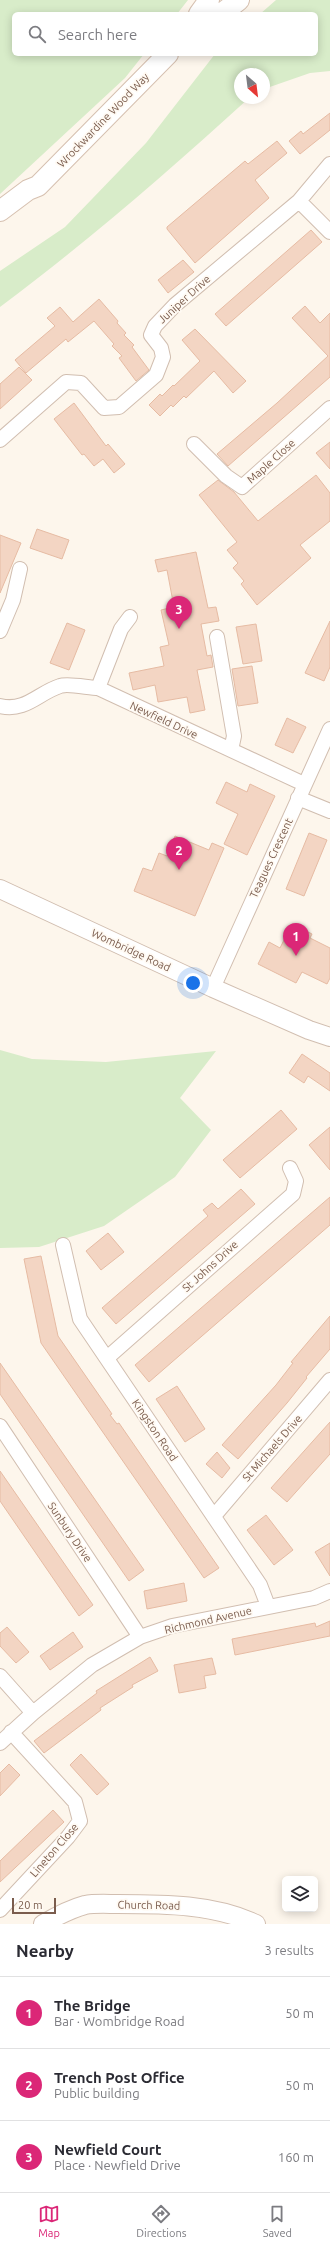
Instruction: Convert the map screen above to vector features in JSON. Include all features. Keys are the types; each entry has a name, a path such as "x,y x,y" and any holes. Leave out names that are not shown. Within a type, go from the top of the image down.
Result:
{"main road":[{"path":"200,12 209,0"},
{"path":"224,12 239,0"},
{"name":"Wrockwardine Wood Way","path":"0,211 28,190 38,186 166,56"},
{"name":"Wrockwardine Wood Way","path":"0,226 35,199 38,186"}],"street":[{"name":"Juniper Drive","path":"0,440 66,382 81,383 104,408 119,407 156,375 163,357 161,348 151,335 155,326 175,305 298,201 330,164"},
{"path":"298,201 330,232"},
{"name":"Maple Close","path":"194,444 226,476 242,487 330,408"},
{"path":"0,631 13,600 20,569"},
{"path":"98,688 121,629 130,617"},
{"path":"217,637 234,736 231,750"},
{"name":"Newfield Drive","path":"0,706 10,708 33,702 61,685 98,688 304,784"},
{"name":"Teagues Crescent","path":"213,988 330,728"},
{"path":"298,798 330,811"},
{"name":"Wombridge Road","path":"0,889 213,988 309,1030 330,1037"},
{"name":"St Johns Drive","path":"107,1358 292,1194 296,1181 290,1168"},
{"name":"Kingston Road","path":"63,1245 80,1319 260,1585 268,1606"},
{"name":"St Michaels Drive","path":"214,1516 330,1380"},
{"name":"Sunbury Drive","path":"0,1426 140,1637"},
{"name":"Richmond Avenue","path":"0,1743 33,1713 92,1665 140,1637 172,1626 314,1598 330,1591"},
{"path":"0,1676 33,1713"},
{"name":"Lineton Close","path":"0,1910 68,1837 80,1821 75,1802 11,1732"},
{"name":"Church Road","path":"43,1924 62,1913 86,1905 141,1904 188,1906 241,1917 256,1924"}],"green space":[{"path":"0,0 188,0 179,12 12,12 12,56 142,56 125,78 0,194"},
{"path":"276,0 330,0 330,71 310,73 270,87 270,68 234,68 234,104 242,104 127,206 0,307 0,271 65,227 146,143 213,56 318,56 318,12 262,12"},
{"path":"0,1050 32,1059 106,1062 216,1051 180,1098 211,1130 175,1177 104,1226 39,1247 0,1248"}],"building":[{"path":"330,113 330,130 300,154 289,141 301,131 303,134"},
{"path":"277,141 287,153 255,180 269,198 195,263 167,229 167,227 245,161 248,164"},
{"path":"311,230 322,242 226,326 215,314"},
{"path":"183,260 194,272 168,293 158,280"},
{"path":"99,299 118,321 117,323 126,333 124,335 134,345 132,347 149,370 136,381 119,358 122,356 112,346 114,344 94,321 68,342 66,339 26,373 15,360 55,326 47,318 60,307 73,322"},
{"path":"305,306 320,323 330,313 330,377 228,466 217,454 277,403 328,356 292,318"},
{"path":"195,329 246,381 233,393 214,371 186,398 184,396 173,407 171,405 160,416 149,405 160,394 162,396 173,385 174,386 200,361 182,340"},
{"path":"19,367 32,380 0,409 0,384"},
{"path":"74,403 106,446 108,444 125,464 114,473 103,459 94,466 84,454 82,455 54,419"},
{"path":"330,442 330,469 316,453"},
{"path":"316,475 330,493 330,521 300,545 311,558 257,605 241,584 244,581 233,568 238,563 227,550 237,542 199,495 218,480 234,492 258,521"},
{"path":"37,529 69,540 62,559 30,548"},
{"path":"0,535 21,543 0,593"},
{"path":"196,552 208,608 216,607 219,621 201,624 207,656 211,655 213,667 197,670 205,710 190,713 187,697 158,702 155,685 133,690 129,673 164,666 160,647 169,645 161,610 174,607 167,570 158,572 155,560"},
{"path":"330,621 330,667 324,681 305,673"},
{"path":"67,623 85,630 69,670 50,663"},
{"path":"256,624 262,661 243,664 236,627"},
{"path":"252,666 258,703 238,706 232,669"},
{"path":"287,718 306,727 293,753 275,745"},
{"path":"226,782 247,792 250,784 275,796 247,855 224,844 238,814 216,803"},
{"path":"309,833 327,840 304,896 286,889"},
{"path":"175,836 209,850 212,843 224,848 195,916 134,891 143,868 152,871 159,853 167,856"},
{"path":"292,924 312,934 310,938 330,948 330,978 327,984 302,972 296,983 258,964 269,942 280,948"},
{"path":"302,1054 330,1073 330,1091 308,1076 304,1083 289,1073"},
{"path":"281,1110 297,1129 240,1178 223,1160"},
{"path":"330,1127 330,1170 309,1145"},
{"path":"241,1189 255,1204 116,1324 102,1308 208,1216 203,1210 212,1203 218,1209"},
{"path":"330,1197 330,1225 149,1382 135,1365"},
{"path":"108,1233 124,1252 101,1270 86,1251"},
{"path":"41,1256 58,1336 112,1414 110,1415 117,1424 119,1423 219,1568 204,1578 41,1343 24,1259"},
{"path":"330,1316 330,1349 306,1377 307,1378 287,1403 238,1459 222,1445 276,1385 293,1363 291,1362"},
{"path":"0,1363 144,1570 129,1581 0,1394"},
{"path":"177,1386 205,1429 185,1442 156,1399"},
{"path":"330,1422 330,1454 287,1502 271,1488"},
{"path":"217,1452 230,1468 222,1478 206,1464"},
{"path":"0,1471 93,1605 79,1616 0,1501"},
{"path":"266,1515 293,1550 274,1565 247,1530"},
{"path":"330,1543 330,1576 315,1552"},
{"path":"184,1583 187,1601 147,1609 144,1591"},
{"path":"330,1621 330,1636 235,1655 232,1639 315,1623 316,1627"},
{"path":"7,1627 29,1652 16,1663 0,1646 0,1633"},
{"path":"73,1632 83,1647 50,1670 40,1656"},
{"path":"150,1657 158,1671 132,1685 133,1687 100,1708 101,1710 44,1753 34,1741 97,1693 96,1691"},
{"path":"212,1658 216,1674 204,1676 206,1688 179,1693 174,1665"},
{"path":"81,1754 109,1784 97,1795 70,1765"},
{"path":"9,1764 20,1775 0,1796 0,1773"},
{"path":"53,1810 64,1822 0,1882 0,1861"}],"place":[{"name":"Newfield Court","path":"179,629"},
{"name":"Trench Post Office","path":"179,870"},
{"name":"The Bridge","path":"296,956"}]}
